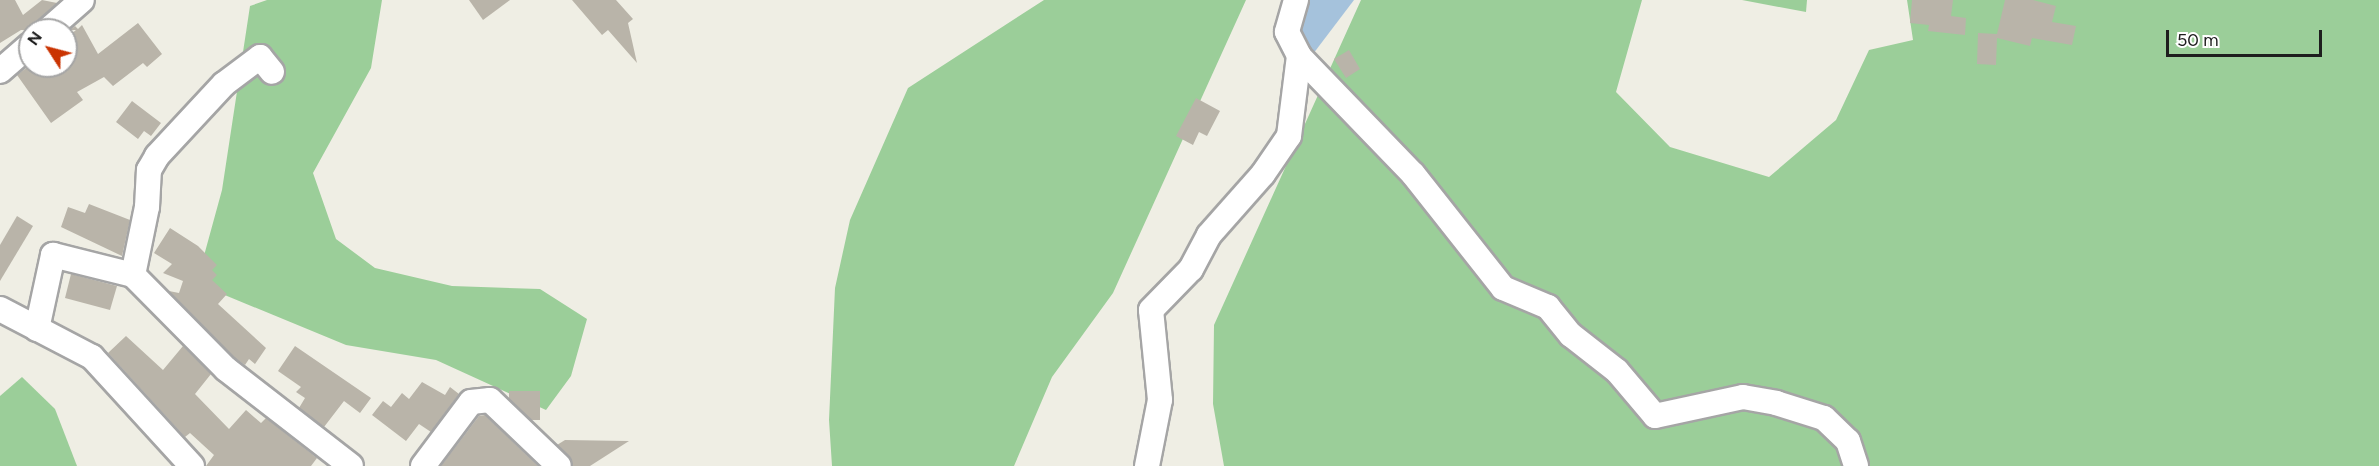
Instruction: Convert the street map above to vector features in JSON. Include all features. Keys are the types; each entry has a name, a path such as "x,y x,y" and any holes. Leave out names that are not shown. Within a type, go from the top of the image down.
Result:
{"street":[{"path":"62,18 82,0"},
{"path":"1296,0 1287,32 1299,56 1413,174 1503,288 1548,307 1571,335 1617,371 1655,416 1743,397 1776,403 1824,418 1848,441 1856,466"},
{"path":"0,71 18,55"},
{"path":"1148,466 1160,400 1151,310 1191,269 1209,235 1263,174 1289,136 1299,56"},
{"path":"133,275 147,207 149,170 157,156 224,84 261,57 272,72"},
{"path":"38,329 53,255 133,275 226,369 351,466"},
{"path":"0,309 92,357 192,466"},
{"path":"423,466 471,402 490,400 559,466"}],"green space":[{"path":"267,0 382,0 371,68 313,173 336,239 375,268 452,286 540,289 587,319 571,376 546,410 436,360 346,345 215,291 202,263 222,190 250,6"},
{"path":"1044,0 1246,0 1113,293 1052,377 1014,466 832,466 829,420 835,288 850,220 908,88"},
{"path":"1361,0 1642,0 1616,92 1670,147 1769,177 1836,120 1869,50 1913,40 1907,0 2379,0 2379,466 1224,466 1213,404 1214,325"},
{"path":"1742,0 1807,0 1806,12"},
{"path":"22,377 55,409 77,466 0,466 0,396"}],"water":[{"path":"1301,0 1354,0 1313,54 1293,31"}],"building":[{"path":"0,0 15,0 23,15 42,0 57,3 40,18 18,18 18,32 0,43"},
{"path":"469,0 510,0 483,20"},
{"path":"572,0 616,0 633,19 628,23 637,63 608,30 602,35"},
{"path":"1912,0 1953,0 1951,16 1966,18 1965,35 1928,31 1929,25 1910,23"},
{"path":"2005,0 2033,0 2056,6 2052,22 2076,26 2072,45 2032,38 2030,46 1997,38 1996,65 1977,64 1978,33 1997,34"},
{"path":"138,23 162,54 147,67 143,63 113,86 104,77 77,92 83,100 51,123 19,78 78,78 78,29 82,25 98,54"},
{"path":"1349,50 1360,69 1346,78 1334,59"},
{"path":"1196,98 1220,111 1207,136 1199,132 1193,145 1176,136"},
{"path":"132,101 161,123 151,136 144,131 138,139 116,122"},
{"path":"89,204 130,220 122,256 61,227 68,207 85,213"},
{"path":"17,216 33,226 0,281 0,245"},
{"path":"170,228 198,246 217,265 212,270 217,275 212,280 227,294 218,304 266,348 255,364 249,359 245,365 235,358 169,291 179,293 183,281 163,273 172,264 154,253"},
{"path":"71,274 117,286 110,310 65,298"},
{"path":"126,336 163,370 183,346 211,374 195,394 229,429 246,410 261,423 266,418 317,458 311,466 206,466 214,455 190,433 185,437 108,353"},
{"path":"295,346 371,398 360,413 344,401 324,427 299,408 305,398 296,392 301,387 278,371"},
{"path":"422,382 445,395 450,387 459,394 431,432 419,424 406,441 372,415 383,401 391,407 402,393 409,399"},
{"path":"509,391 540,391 540,420 531,420 509,399"},
{"path":"485,415 538,466 441,466 479,416"},
{"path":"565,440 629,441 590,466 573,466 557,445"}]}
